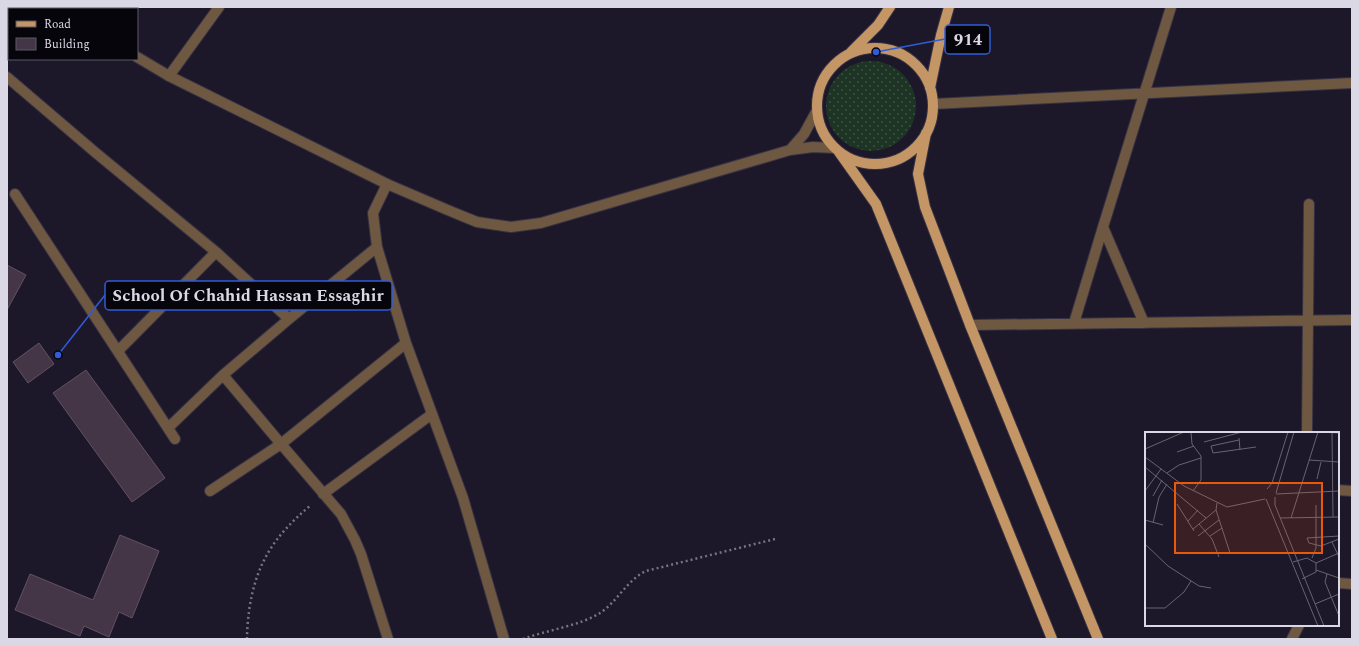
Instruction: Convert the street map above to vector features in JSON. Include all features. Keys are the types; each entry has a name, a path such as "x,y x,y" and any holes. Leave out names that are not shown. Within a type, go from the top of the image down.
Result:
{"main road":[{"path":"890,7 878,24 851,52 838,60 828,70 820,83 816,97 818,122 828,141 837,150 876,204 1052,639"},
{"path":"930,88 940,35 949,7"},
{"path":"851,52 870,47 890,49 901,54 907,57 922,70 930,88 933,104 931,121 926,133 918,174 925,207 970,325 1098,639"},
{"path":"837,150 854,160 870,164 887,162 903,157 916,146 926,133"}],"street":[{"path":"169,76 219,7"},
{"path":"1074,323 1171,7"},
{"path":"138,58 169,76 387,184 477,222 511,227 541,223 790,150 813,147 837,150"},
{"path":"7,77 216,252 289,319"},
{"path":"933,104 1352,83"},
{"path":"790,150 804,134 816,112"},
{"path":"387,184 373,213 378,247 406,342 463,498 504,639"},
{"path":"16,194 175,439"},
{"path":"1307,432 1309,204"},
{"path":"1103,227 1144,323"},
{"path":"168,428 223,375 378,247"},
{"path":"118,351 216,252"},
{"path":"970,325 1352,320"},
{"path":"210,491 280,444 406,342"},
{"path":"223,375 280,444 341,514 356,540 388,639"},
{"path":"323,494 432,414"},
{"path":"1339,490 1352,491"},
{"path":"1339,583 1352,584"},
{"path":"1292,639 1298,626"}],"path":[{"path":"247,639 252,591 267,552 297,516 323,494"},
{"path":"523,639 585,620 600,613 610,606 635,578 646,571 775,539"}],"green space":[{"path":"871,61 888,64 903,74 913,89 916,106 913,123 903,138 888,148 871,151 854,148 839,138 829,123 826,106 829,89 839,74 854,64"}],"building":[{"path":"7,265 26,275 7,310"},
{"path":"39,343 54,364 28,383 13,362"},
{"path":"86,370 165,478 132,502 53,393"},
{"path":"120,535 159,551 132,618 119,612 109,637 84,626 80,636 15,610 30,574 93,600"}],"place":[{"name":"914","path":"876,52"},
{"name":"School Of Chahid Hassan Essaghir","path":"58,355"}]}
